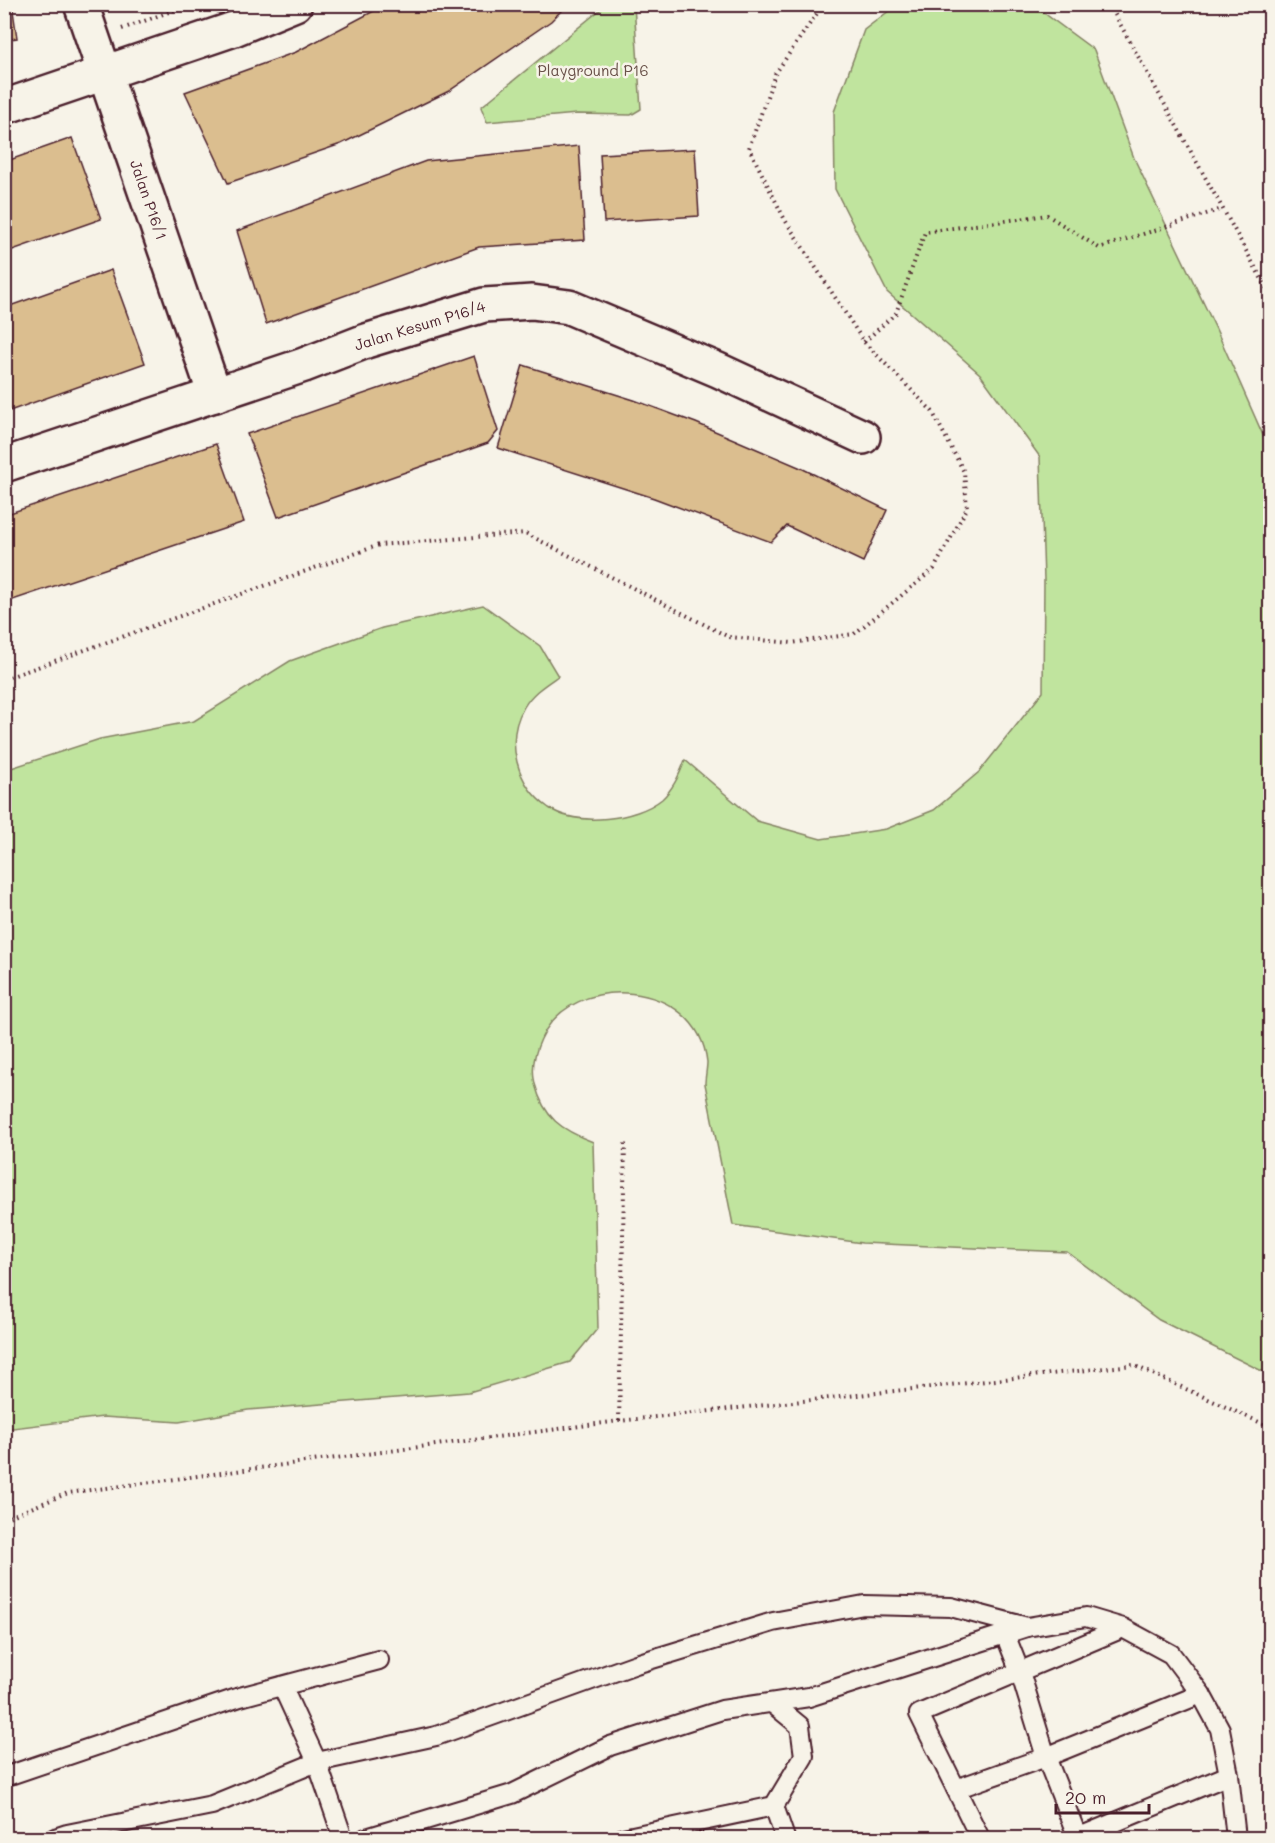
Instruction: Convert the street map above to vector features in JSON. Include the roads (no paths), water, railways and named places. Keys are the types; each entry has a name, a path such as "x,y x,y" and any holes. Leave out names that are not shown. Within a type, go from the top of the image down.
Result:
{"street":[{"name":"Jalan P16/1","path":"81,4 215,395"},
{"path":"4,107 234,29 295,4"},
{"name":"Jalan Kesum P16/4","path":"4,465 304,365 366,341 484,305 532,302 569,308 718,370 863,437"}],"lane":[{"path":"55,1839 67,1834 212,1805 317,1762 436,1736 636,1664 773,1622 864,1605 951,1607 1027,1627"},
{"path":"366,1839 512,1794 610,1746 722,1710 809,1697 1027,1627 1086,1617 1123,1628 1171,1654 1201,1694 1220,1729 1229,1775 1236,1839"},
{"path":"980,1839 920,1714 1123,1628"},
{"path":"1005,1634 1020,1672 1046,1757 1078,1838 1229,1775"},
{"path":"4,1777 240,1697 379,1660"},
{"path":"282,1686 317,1762 343,1839"},
{"path":"956,1789 1046,1757 1201,1694"},
{"path":"623,1839 774,1806 804,1756 800,1726 772,1703"},
{"path":"774,1806 784,1839"}],"park label":[{"name":"Playground P16","path":"593,71"}]}
